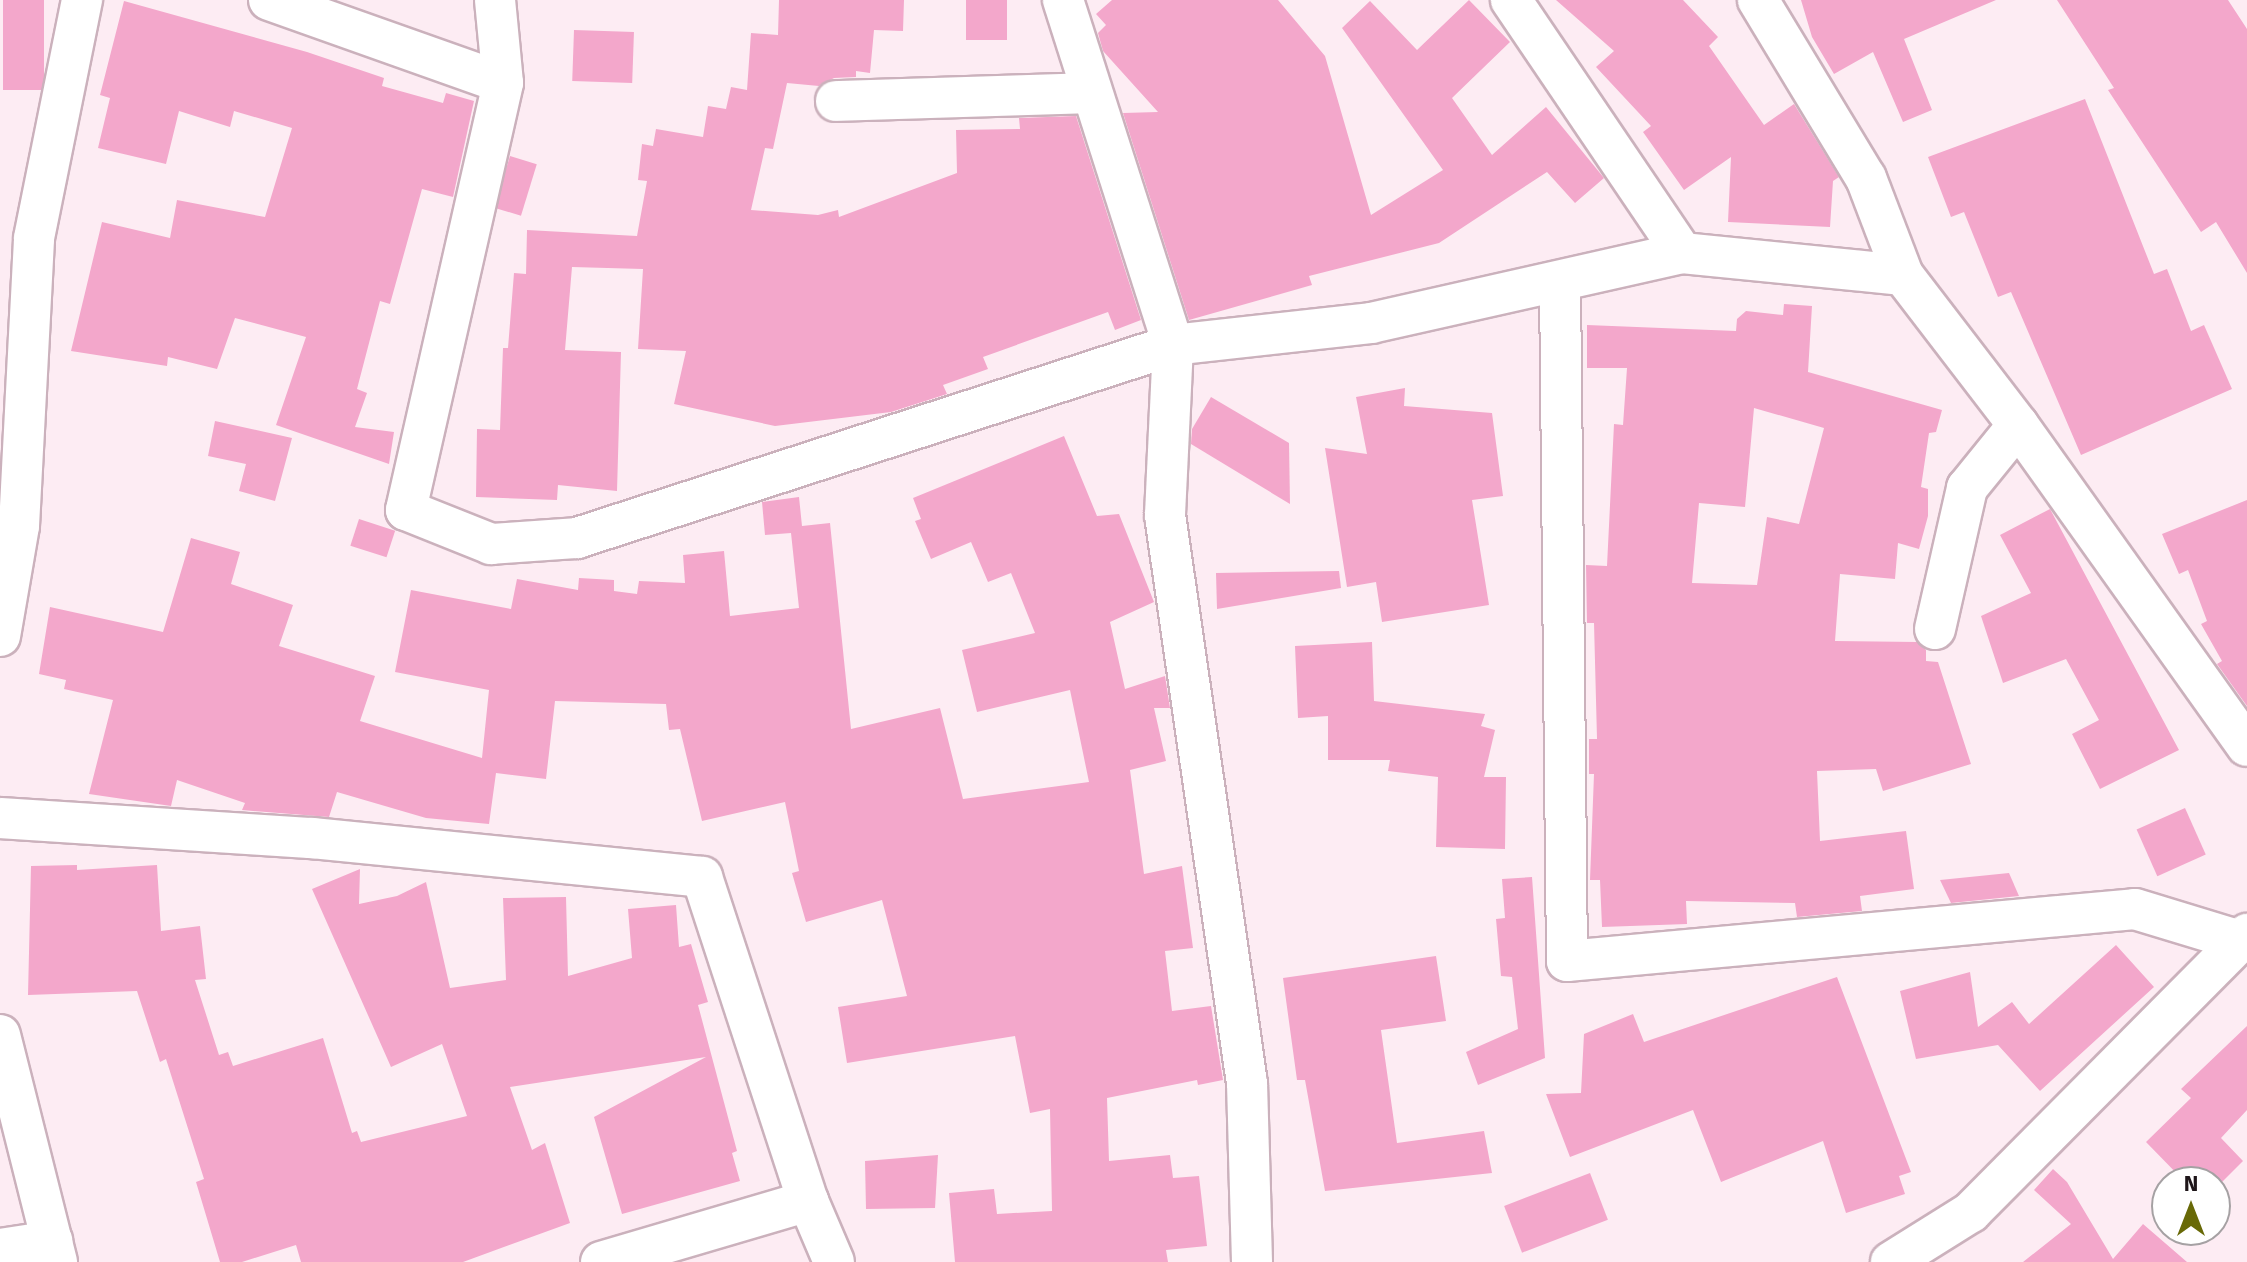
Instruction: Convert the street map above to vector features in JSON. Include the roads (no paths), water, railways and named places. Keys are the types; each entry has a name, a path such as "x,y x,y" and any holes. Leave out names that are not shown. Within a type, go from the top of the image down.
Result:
{"street":[{"path":"0,636 19,526 34,238 82,0"},
{"path":"269,0 503,83"},
{"path":"495,0 503,83 406,510 491,544 577,538 1173,345 1371,323 1682,253 1903,275"},
{"path":"1063,0 1089,93 1173,345 1165,515 1247,1083 1252,1262"},
{"path":"1511,0 1682,253"},
{"path":"1758,0 1866,178 1903,275 2018,425 2247,746"},
{"path":"836,101 1089,93"},
{"path":"1560,282 1567,961 2135,909 2242,937 1971,1212 1891,1262"},
{"path":"1935,629 1967,488 2018,425"},
{"path":"0,818 312,838 702,877 808,1201 834,1262"},
{"path":"0,1035 54,1252 0,1249"},
{"path":"601,1262 808,1201"}]}
